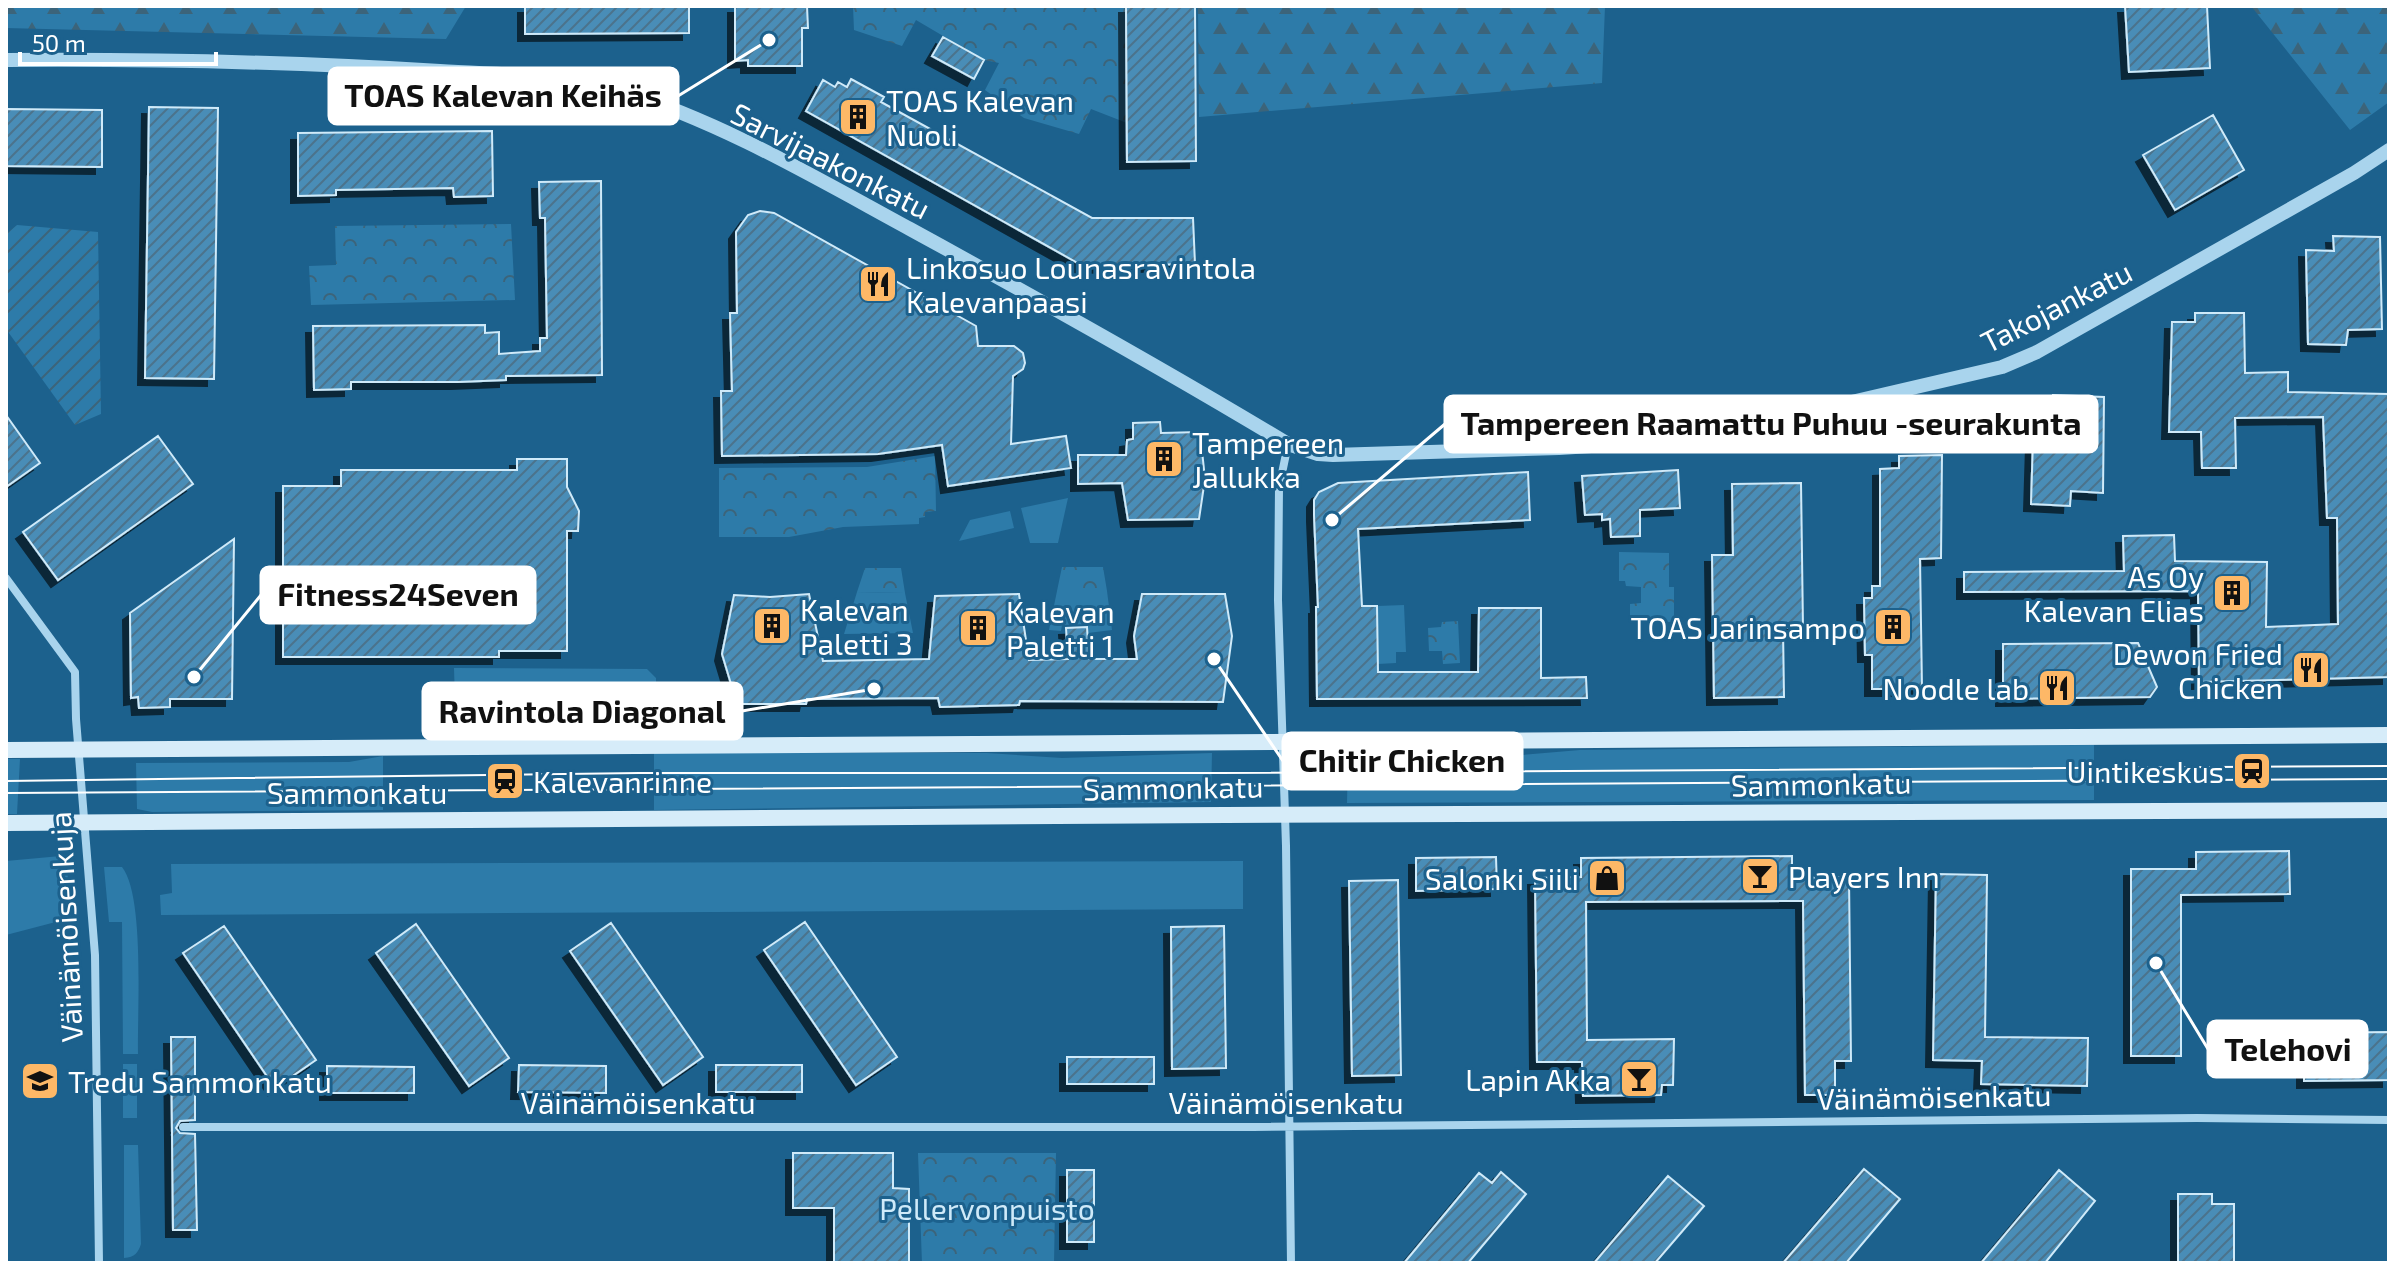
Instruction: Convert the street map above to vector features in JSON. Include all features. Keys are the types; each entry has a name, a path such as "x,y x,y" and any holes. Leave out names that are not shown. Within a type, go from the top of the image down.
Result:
{"main road":[{"name":"Sammonkatu","path":"6,750 2389,735"},
{"name":"Sammonkatu","path":"6,823 2179,808 2389,810"}],"street":[{"name":"Sarvijaakonkatu","path":"6,60 96,59 412,69 556,78 616,89 690,117 770,153 1092,328 1288,444"},
{"name":"Takojankatu","path":"1288,444 1318,454 1359,456 1661,442 1712,435 1978,374 2037,352 2354,173 2389,150"},
{"path":"1288,444 1279,500 1291,1263"},
{"name":"Väinämöisenkuja","path":"6,578 75,672 78,749 95,955 99,1263"},
{"name":"Väinämöisenkatu","path":"183,1127 1289,1127 2197,1118 2389,1120"}],"green space":[{"path":"6,6 466,6 446,39 6,28"},
{"path":"853,6 1126,6 1127,123 1091,109 1079,134 1024,118 985,90 999,63 984,60 916,20 902,46 854,30"},
{"path":"1198,6 1605,6 1602,83 1199,117"},
{"path":"2251,6 2389,6 2389,102 2350,130"},
{"path":"511,224 515,300 311,305 309,266 336,265 335,226"},
{"path":"17,225 98,232 101,414 75,425 6,329 6,234"},
{"path":"935,456 936,511 925,512 925,517 919,518 919,524 843,527 789,537 719,537 719,468 867,467"},
{"path":"1068,498 1058,543 1030,543 1021,508"},
{"path":"1010,511 1014,528 959,541 970,520"},
{"path":"1619,552 1669,553 1669,587 1674,587 1674,622 1630,621 1630,604 1641,603 1641,587 1626,586 1625,581 1619,581"},
{"path":"1062,567 1103,567 1107,591 1057,591"},
{"path":"865,568 901,568 905,593 857,592"},
{"path":"1057,591 1107,591 1112,630 1088,633 1087,624 1062,625 1061,631 1049,630"},
{"path":"857,592 905,593 913,633 844,634"},
{"path":"1404,605 1406,652 1396,652 1396,663 1378,664 1377,606"},
{"path":"1458,621 1460,663 1443,664 1442,651 1429,651 1428,628 1441,627 1442,622"},
{"path":"454,668 647,669 656,678 656,696 648,701 455,702"},
{"path":"2094,745 2094,800 1347,803 1348,756 1510,756 1580,750"},
{"path":"654,753 987,753 1062,758 1212,753 1211,802 654,810"},
{"path":"383,756 383,810 152,812 137,809 136,763 349,762"},
{"path":"6,759 20,759 17,814 6,814"},
{"path":"61,856 67,867 71,918 6,935 6,861"},
{"path":"1243,861 1243,909 161,915 160,895 172,893 171,864"},
{"path":"104,867 122,867 134,903 138,956 138,1054 123,1054 122,922 109,922"},
{"path":"123,1064 137,1064 137,1118 123,1118"},
{"path":"124,1145 138,1145 141,1244 136,1254 124,1258"},
{"name":"Pellervonpuisto","path":"918,1153 1056,1153 1054,1263 922,1263"}],"building":[{"path":"525,6 689,6 689,33 525,34"},
{"path":"735,6 807,6 808,28 802,28 802,66 748,66 748,60 735,61"},
{"path":"1126,6 1195,6 1196,161 1127,162"},
{"path":"2125,6 2207,6 2210,68 2129,72"},
{"path":"943,37 984,60 974,79 932,56"},
{"path":"851,79 884,97 881,102 1092,218 1193,218 1195,264 1083,266 806,111 823,80 835,87 838,82 847,87"},
{"path":"149,107 218,108 214,379 145,378"},
{"path":"6,109 102,110 102,167 6,166"},
{"path":"2213,115 2244,170 2175,210 2143,155"},
{"path":"492,131 493,196 454,197 453,188 336,190 336,195 298,196 298,133"},
{"path":"601,181 602,375 506,376 506,380 458,382 351,382 351,389 314,390 313,326 485,325 485,333 499,332 499,354 540,351 540,338 547,338 545,218 540,218 539,182"},
{"path":"760,211 774,213 976,326 978,346 1014,346 1023,353 1023,369 1013,376 1011,444 1066,436 1071,468 948,486 942,445 878,454 722,456 721,391 732,391 730,313 737,313 736,232 748,215"},
{"path":"2333,236 2380,237 2382,329 2348,330 2346,345 2308,344 2306,250 2334,251"},
{"path":"2195,313 2244,313 2245,373 2288,372 2288,392 2389,394 2389,677 2199,682 2198,591 1964,592 1964,572 2124,571 2123,536 2174,535 2175,561 2267,562 2266,627 2338,624 2337,518 2327,518 2323,417 2235,418 2236,468 2202,468 2201,432 2169,432 2172,322 2195,322"},
{"path":"2053,395 2104,397 2103,493 2071,491 2070,506 2031,504 2034,407 2054,408"},
{"path":"6,415 40,463 6,487"},
{"name":"Tampereen Jallukka","path":"1160,422 1161,433 1200,432 1205,479 1199,519 1128,520 1122,483 1078,484 1078,455 1126,455 1127,440 1133,439 1133,423"},
{"path":"158,436 193,484 58,580 23,532"},
{"path":"1942,455 1941,558 1920,559 1922,689 1872,689 1872,655 1865,655 1864,598 1872,598 1872,586 1880,586 1880,469 1899,468 1899,456"},
{"path":"517,459 567,459 567,487 579,511 578,531 567,531 567,651 499,651 499,657 283,657 283,486 341,486 341,470 517,470"},
{"path":"1678,470 1680,508 1640,510 1640,536 1611,537 1610,519 1602,520 1602,514 1585,515 1582,476"},
{"path":"1528,472 1530,520 1358,529 1362,606 1377,606 1378,672 1478,672 1479,608 1541,608 1541,678 1586,677 1587,698 1317,699 1314,500 1319,492 1338,483"},
{"path":"1801,483 1803,628 1783,628 1784,697 1714,698 1712,555 1733,555 1732,484"},
{"path":"234,539 232,699 170,699 170,707 139,708 138,697 131,698 130,613"},
{"path":"809,594 823,661 929,659 935,596 1019,594 1029,660 1068,659 1066,628 1087,627 1089,659 1137,659 1134,636 1142,594 1225,594 1232,636 1223,702 1020,701 1019,705 940,707 938,698 807,699 806,704 737,704 722,654 734,595 770,597"},
{"path":"2138,643 2157,687 2150,697 2003,699 2003,644"},
{"path":"2289,851 2290,894 2181,895 2181,1056 2131,1056 2131,869 2196,869 2196,852"},
{"path":"1792,856 1792,878 1849,877 1851,1061 1835,1061 1835,1095 1805,1095 1803,901 1586,902 1587,1040 1674,1039 1673,1085 1662,1085 1661,1095 1583,1096 1582,1062 1537,1062 1535,878 1581,877 1581,858"},
{"path":"1496,857 1497,889 1416,891 1416,858"},
{"path":"1936,874 1987,875 1985,1037 2088,1038 2087,1086 1981,1084 1982,1061 1933,1060"},
{"path":"1398,880 1401,1075 1352,1076 1349,881"},
{"path":"805,922 897,1057 856,1085 764,950"},
{"path":"611,923 703,1057 663,1085 570,951"},
{"path":"416,924 509,1058 469,1086 376,953"},
{"path":"224,926 316,1060 275,1088 183,953"},
{"path":"1224,926 1226,1068 1172,1069 1171,927"},
{"path":"2389,1032 2389,1080 2304,1081 2304,1033"},
{"path":"171,1037 195,1037 195,1120 180,1121 176,1128 180,1133 195,1134 197,1230 173,1230"},
{"path":"1067,1057 1154,1057 1154,1084 1067,1084"},
{"path":"519,1065 606,1066 606,1093 518,1092"},
{"path":"716,1065 802,1065 802,1092 716,1092"},
{"path":"327,1066 414,1067 414,1093 327,1093"},
{"path":"793,1153 893,1153 893,1188 909,1189 909,1263 834,1263 834,1208 793,1208"},
{"path":"1864,1169 1900,1199 1846,1263 1783,1263"},
{"path":"1067,1170 1094,1170 1094,1242 1067,1242"},
{"path":"2059,1170 2095,1201 2045,1263 1981,1263"},
{"path":"1501,1172 1526,1194 1468,1263 1404,1263 1479,1173 1492,1183"},
{"path":"1668,1176 1704,1206 1655,1263 1594,1263"},
{"path":"2178,1194 2212,1194 2212,1204 2234,1204 2234,1263 2178,1263"}],"tram line":[{"path":"6,781 639,773 2389,766"},
{"path":"6,793 2389,779"}],"place":[{"name":"TOAS Kalevan Keihäs","path":"769,40"},
{"name":"TOAS Kalevan Nuoli","path":"858,117"},
{"name":"Linkosuo Lounasravintola Kalevanpaasi","path":"878,284"},
{"name":"Tampereen Jallukka","path":"1164,459"},
{"name":"Tampereen Raamattu Puhuu -seurakunta","path":"1332,520"},
{"name":"As Oy Kalevan Elias","path":"2232,593"},
{"name":"Kalevan Paletti 3","path":"772,626"},
{"name":"TOAS Jarinsampo","path":"1893,627"},
{"name":"Kalevan Paletti 1","path":"978,628"},
{"name":"Chitir Chicken","path":"1214,659"},
{"name":"Dewon Fried Chicken","path":"2311,670"},
{"name":"Fitness24Seven","path":"194,677"},
{"name":"Noodle lab","path":"2057,688"},
{"name":"Ravintola Diagonal","path":"874,689"},
{"name":"Uintikeskus","path":"2252,771"},
{"name":"Kalevanrinne","path":"505,781"},
{"name":"Players Inn","path":"1760,876"},
{"name":"Salonki Siili","path":"1607,878"},
{"name":"Telehovi","path":"2156,963"},
{"name":"Lapin Akka","path":"1639,1079"},
{"name":"Tredu Sammonkatu","path":"40,1081"}]}
